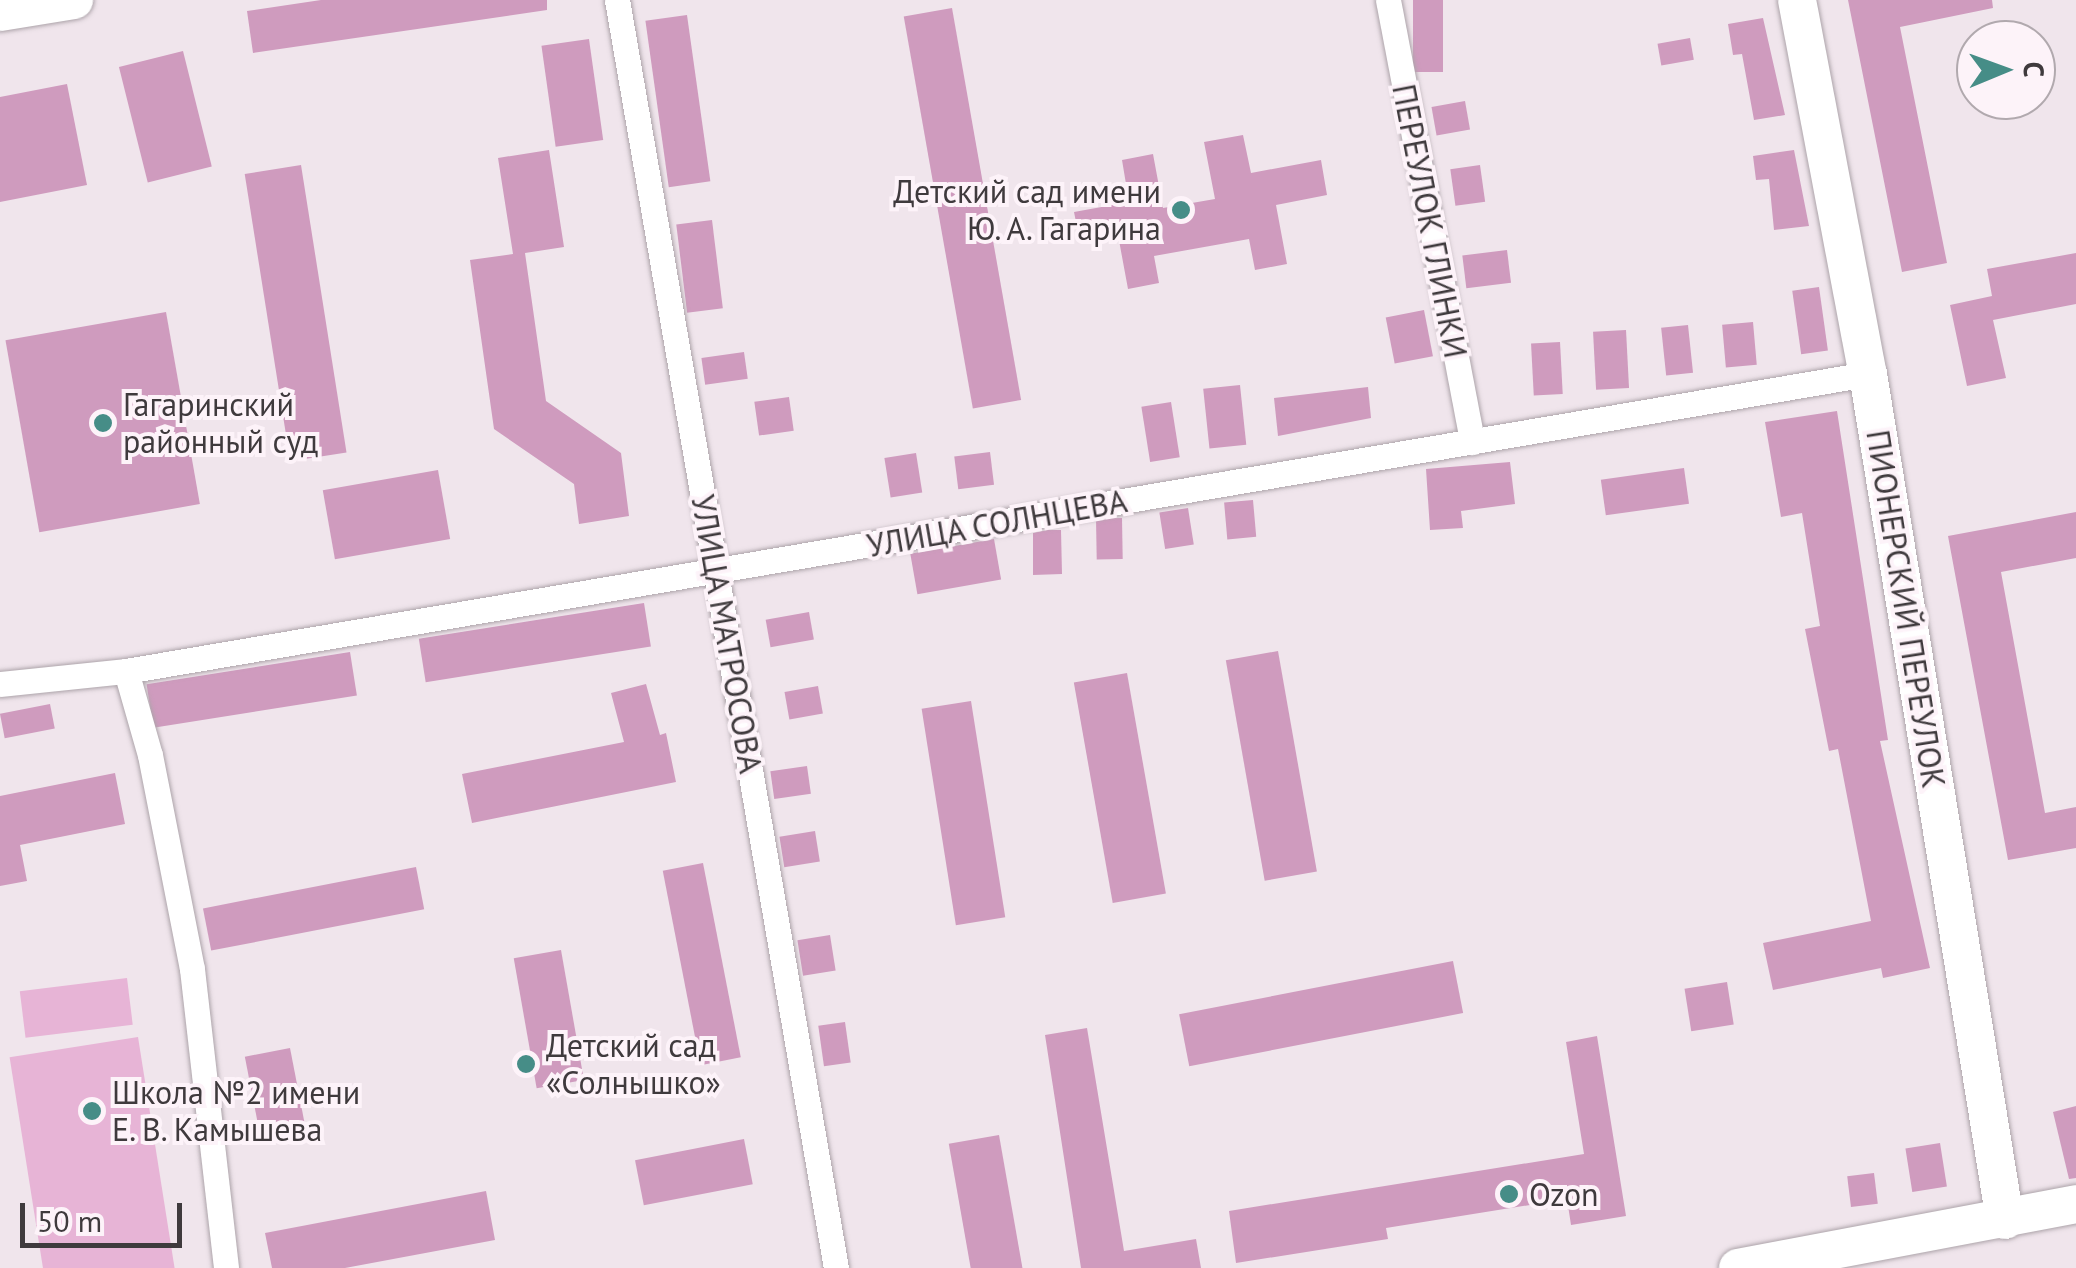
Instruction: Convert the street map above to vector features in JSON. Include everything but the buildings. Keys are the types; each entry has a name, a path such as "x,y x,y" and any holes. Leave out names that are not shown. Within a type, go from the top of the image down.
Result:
{"street":[{"path":"0,12 74,0"},
{"name":"УЛИЦА МАТРОСОВА","path":"617,0 836,1268"},
{"name":"ПЕРЕУЛОК ГЛИНКИ","path":"1388,0 1472,442"},
{"name":"ПИОНЕРСКИЙ ПЕРЕУЛОК","path":"1797,0 1868,374 2004,1220"},
{"name":"УЛИЦА СОЛНЦЕВА","path":"0,684 126,671 1868,374"},
{"path":"126,671 150,756 192,968 226,1268"},
{"path":"1738,1268 2076,1204"}],"shaded area":[{"path":"127,978 133,1025 26,1038 20,991"},
{"path":"138,1037 175,1268 43,1268 10,1057"}],"place":[{"name":"Детский сад имени Ю. А. Гагарина","path":"1181,210"},
{"name":"Гагаринский районный суд","path":"103,423"},
{"name":"Детский сад «Солнышко»","path":"526,1064"},
{"name":"Школа №2 имени Е. В. Камышева","path":"92,1111"},
{"name":"Ozon","path":"1509,1194"}]}
